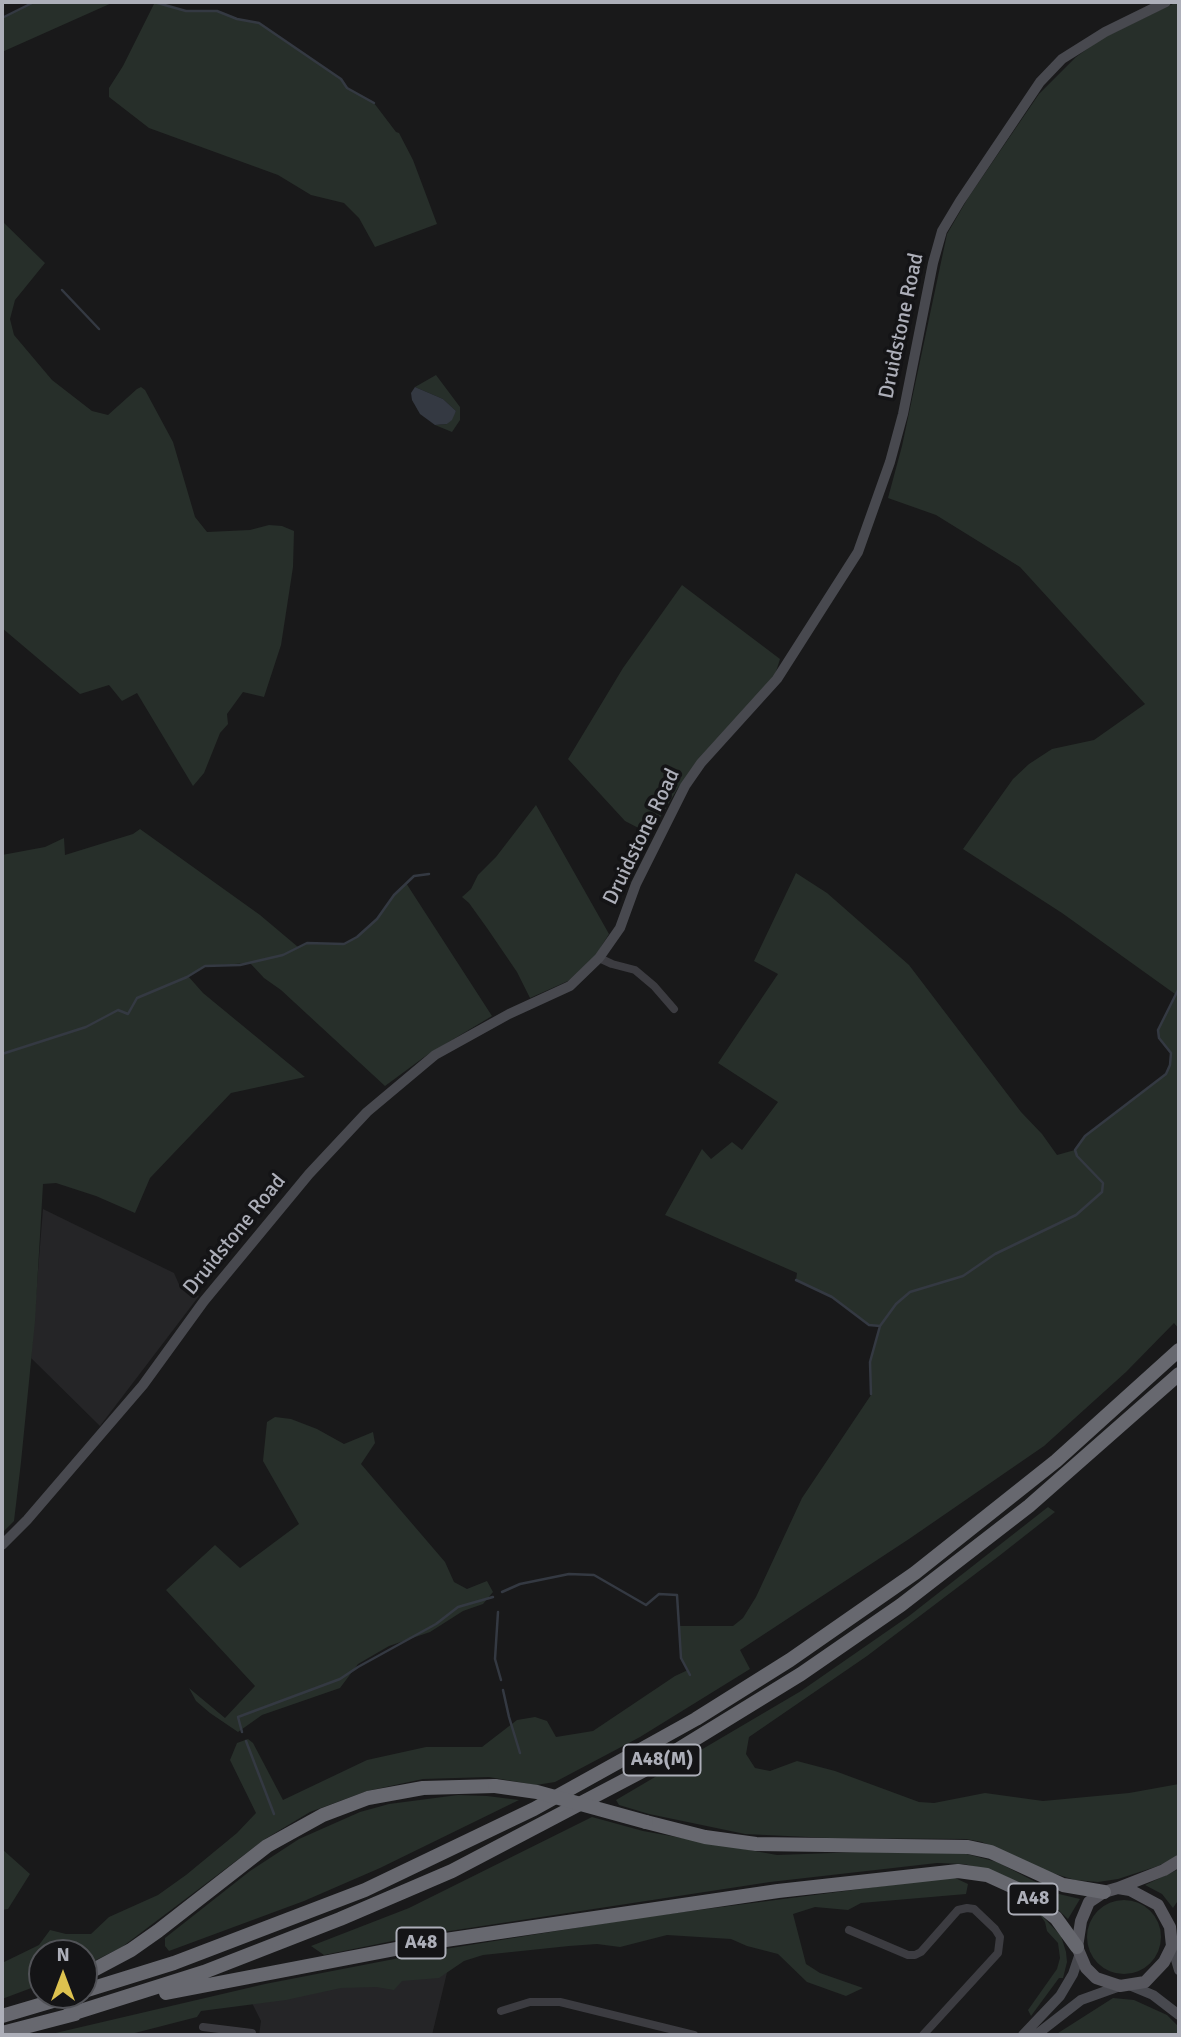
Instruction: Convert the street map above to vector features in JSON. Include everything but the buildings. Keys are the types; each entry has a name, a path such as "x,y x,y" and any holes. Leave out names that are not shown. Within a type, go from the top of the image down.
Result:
{"highway":[{"name":"A48(M)","path":"98,1987 186,1959 365,1890 534,1809 696,1719 827,1635 942,1552 1065,1454 1179,1350"},
{"name":"A48(M)","path":"68,2015 204,1972 340,1919 452,1871 648,1768 801,1674 912,1597 1029,1507 1179,1374"},
{"name":"A48","path":"98,1968 158,1931 267,1846 323,1815 368,1798 424,1788 495,1786 550,1795 705,1837 756,1844 968,1847 991,1852 1063,1885 1111,1890"},
{"name":"A48","path":"2,2033 68,2015 223,1980 432,1942 778,1891 934,1872 973,1872 994,1878 1021,1891 1048,1910 1066,1929 1078,1951"},
{"path":"2,2013 28,2001"},
{"path":"2,2013 28,2006"}],"main road":[{"path":"1111,1890 1130,1890 1151,1899 1174,1921 1172,1945 1164,1962 1144,1982 1125,1986 1096,1978 1086,1968 1078,1951 1081,1921 1089,1902 1111,1890 1164,1870 1179,1861"}],"street":[{"name":"Druidstone Road","path":"2,1545 27,1520 143,1385 204,1301 309,1174 367,1112 435,1055 509,1014 570,986 599,958 620,928 634,889 685,786 701,763 777,679 858,552 896,439 942,231 1040,82 1062,59 1105,32 1166,2"},
{"path":"599,958 635,970 654,986 674,1009"},
{"path":"849,1930 908,1955 915,1955 921,1952 958,1910 974,1909 995,1929 1000,1937 998,1953 992,1962 923,2035"},
{"path":"1172,1945 1179,1970"},
{"path":"1023,2035 1060,1996 1073,1974 1078,1951"},
{"path":"1036,2035 1081,2000 1125,1986 1162,2001 1179,2015"},
{"path":"501,2011 530,2002 560,2002 694,2035"},
{"path":"203,2027 252,2035"}],"shaded area":[{"path":"34,2 114,2 2,52 2,18"},
{"path":"155,2 186,11 217,11 237,19 259,23 341,79 347,88 374,103 399,133 413,160 437,224 375,247 359,218 344,203 311,195 278,175 149,128 109,97 109,88"},
{"path":"1179,2 1179,1329 1174,1323 1126,1372 1044,1446 740,1650 750,1669 640,1737 555,1782 536,1785 489,1777 423,1779 367,1791 310,1812 265,1839 122,1947 98,1959 98,1939 43,1939 50,1930 66,1934 91,1934 109,1917 158,1895 237,1833 256,1813 230,1760 237,1743 248,1739 253,1743 283,1800 367,1760 426,1747 482,1747 517,1720 535,1717 547,1721 556,1737 593,1731 688,1670 681,1658 679,1626 733,1626 743,1618 756,1597 802,1498 871,1395 870,1362 879,1327 869,1325 832,1297 796,1280 797,1273 665,1215 702,1149 711,1159 732,1142 742,1150 778,1102 718,1063 778,974 754,961 796,873 827,893 909,965 1057,1155 1075,1150 1085,1136 1166,1074 1171,1053 1159,1038 1158,1030 1175,994 1062,913 963,849 1013,779 1029,764 1052,749 1094,740 1145,704 1020,567 936,515 888,498 902,446 947,234 968,198 1039,94 1076,57 1101,39"},
{"path":"2,221 45,263 15,300 10,319 14,335 52,380 92,411 108,415 137,389 141,387 145,390 173,442 195,517 207,532 250,530 269,525 294,531 293,567 281,645 264,697 243,692 227,714 228,724 220,733 204,773 193,786 137,693 122,701 109,685 80,694 2,628"},
{"path":"436,375 460,407 460,420 452,432 435,425 447,424 456,411 443,399 415,387"},
{"path":"415,387 443,399 456,411 452,420 447,424 435,425 420,414 412,400 411,393"},
{"path":"682,585 780,659 775,675 710,747 678,788 650,834 625,821 568,759 623,668"},
{"path":"536,805 609,934 596,955 568,981 530,998 517,972 462,897"},
{"path":"140,829 260,915 298,947 307,943 344,944 357,937 377,919 406,883 492,1016 427,1055 385,1086 250,963 204,966 188,976 203,993 305,1077 231,1093 150,1178 135,1213 56,1183 43,1184 35,1321 21,1462 14,1521 2,1533 2,855 45,847 64,838 65,855 133,834"},
{"path":"43,1209 174,1273 181,1289 199,1296 100,1426 31,1358"},
{"path":"275,1417 291,1419 317,1429 344,1444 373,1432 375,1443 361,1464 445,1562 454,1582 467,1589 487,1581 493,1592 483,1604 463,1611 430,1632 389,1646 358,1664 340,1688 262,1715 238,1732 196,1701 189,1688 225,1718 255,1686 166,1590 215,1545 240,1568 299,1524 263,1461 267,1422"},
{"path":"1048,1507 1055,1512 999,1556 867,1656 749,1737 746,1754 755,1768 770,1771 797,1761 835,1771 919,1802 934,1803 985,1793 1043,1801 1129,1793 1179,1784 1179,1856 1118,1879 1098,1882 1075,1880 1046,1871 982,1842 966,1839 745,1834 619,1805 616,1800 801,1691 909,1616"},
{"path":"458,1795 519,1800 380,1868 304,1901 169,1951 165,1946 165,1938 250,1871 299,1839 360,1812 389,1804"},
{"path":"592,1817 643,1831 777,1855 860,1852 963,1853 997,1862 1059,1894 1080,1899 1068,1919 1025,1885 993,1871 964,1864 937,1863 770,1882 417,1936 324,1955 311,1946 409,1908"},
{"path":"2,1849 30,1874 8,1909 2,1910"},
{"path":"1179,1869 1179,1899 1173,1908 1162,1894 1145,1885"},
{"path":"953,1877 968,1884 966,1894 861,1903 848,1910 815,1907 793,1914 806,1964 820,1973 863,1988 846,1996 807,1982 778,1954 731,1939 667,1935 620,1947 597,1944 483,1955 464,1961 439,1978 402,1981 394,1990 376,1987 341,1988 286,2000 201,2011 197,2017 127,2035 47,2035 265,1984 451,1948 637,1918"},
{"path":"1124,1900 1138,1903 1150,1911 1158,1923 1161,1937 1158,1951 1150,1963 1138,1971 1124,1974 1110,1971 1098,1963 1090,1951 1087,1937 1090,1923 1098,1911 1110,1903"},
{"path":"1035,1908 1061,1936 1067,1962 1063,1978 1059,1978 1031,2016 1028,2010 1057,1969 1060,1958 1058,1943 1047,1931 1045,1922"},
{"path":"28,1950 28,1989 2,1999 2,1963"},
{"path":"450,1960 432,2035 259,2035 261,2021 252,2003"},
{"path":"1113,1998 1134,2000 1167,2015 1179,2027 1179,2035 1055,2035"}],"waterway":[{"path":"2,18 34,2"},
{"path":"154,2 186,11 217,11 237,19 259,23 341,79 347,88 374,103"},
{"path":"62,290 99,329"},
{"path":"2,1054 86,1027 118,1010 128,1014 137,998 187,977 205,966 240,965 283,955 307,943 344,944 357,937 377,919 394,895 414,876 429,874"},
{"path":"871,1394 870,1362 880,1326 896,1304 910,1292 963,1276 995,1254 1076,1215 1102,1192 1103,1183 1077,1156 1075,1150 1085,1136 1166,1074 1171,1053 1159,1038 1158,1030 1179,988"},
{"path":"796,1280 832,1297 869,1325 880,1326"},
{"path":"502,1592 520,1584 569,1574 594,1575 646,1605 659,1594 677,1595 681,1658 690,1675"},
{"path":"242,1732 238,1717 340,1679 436,1624 458,1607 493,1597"},
{"path":"498,1612 495,1659 501,1680"},
{"path":"503,1690 520,1753"},
{"path":"246,1741 274,1814"}]}
